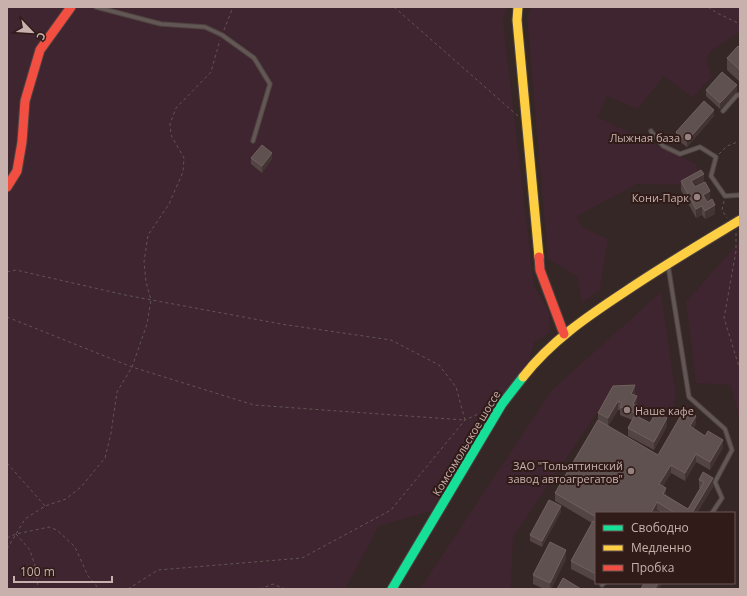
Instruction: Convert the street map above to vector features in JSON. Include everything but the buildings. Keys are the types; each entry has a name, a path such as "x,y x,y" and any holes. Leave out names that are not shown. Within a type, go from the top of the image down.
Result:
{"street":[{"path":"7,187 17,171 22,142 25,101 40,50 71,7"},
{"path":"518,7 517,20 540,270 564,334"},
{"name":"Комсомольское шоссе","path":"392,589 502,404 533,364 564,334 597,310 740,220"}],"lane":[{"path":"96,7 161,24 205,27 222,35 254,58 270,84 253,141"},
{"path":"723,111 737,95 740,95"},
{"path":"651,131 664,146 680,154 700,147 716,157 711,176 725,196 740,195"},
{"path":"668,264 689,397 725,429 732,450 715,482 722,498 712,512"}],"path":[{"path":"7,549 25,519 45,506 66,499 81,487 105,458 111,433 116,392 132,367 147,324 151,300 146,282 144,262 148,235 169,204 183,172 184,158 171,135 170,124 176,108 211,72 222,35 233,7"},
{"path":"394,7 526,123"},
{"path":"708,7 740,24"},
{"path":"716,157 727,146 740,141"},
{"path":"736,241 736,251 724,318 740,370"},
{"path":"7,272 16,270 151,300 281,324 391,340 439,365 456,387 465,420"},
{"path":"7,317 132,367 254,405 465,420"},
{"path":"128,589 158,570 302,558 391,510 465,420 490,409"},
{"path":"7,462 45,506"},
{"path":"7,538 16,534 49,527 57,530 75,547 88,576 99,589"},
{"path":"16,534 30,550 36,569 38,589"},
{"path":"260,589 273,584 285,589"}],"shaded area":[{"path":"7,7 507,7 503,21 534,286 549,311 549,333 534,343 529,360 479,428 431,511 379,526 345,589 7,589"},
{"path":"531,7 740,7 740,32 712,50 706,58 712,76 693,98 664,76 638,109 607,96 598,117 696,164 697,174 689,185 637,184 577,216 582,227 608,239 600,290 582,303 577,276 548,259 527,18"},
{"path":"740,241 740,420 731,385 696,383 686,302"},
{"path":"661,292 676,396 670,418 605,401 513,537 511,589 420,589 552,390"}],"traffic: fast":[{"path":"392,589 502,404 523,377"}],"traffic: slow":[{"path":"518,7 517,20 539,257"},
{"path":"523,377 546,352 584,320 654,273 740,220"}],"traffic: jam":[{"path":"7,187 17,171 22,142 25,101 40,50 71,7"},
{"path":"539,257 540,270 564,334"}],"place":[{"name":"Лыжная база","path":"688,137"},
{"name":"Кони-Парк","path":"697,197"},
{"name":"Наше кафе","path":"627,410"},
{"name":"ЗАО \"Тольяттинский завод автоагрегатов\"","path":"631,471"}]}
